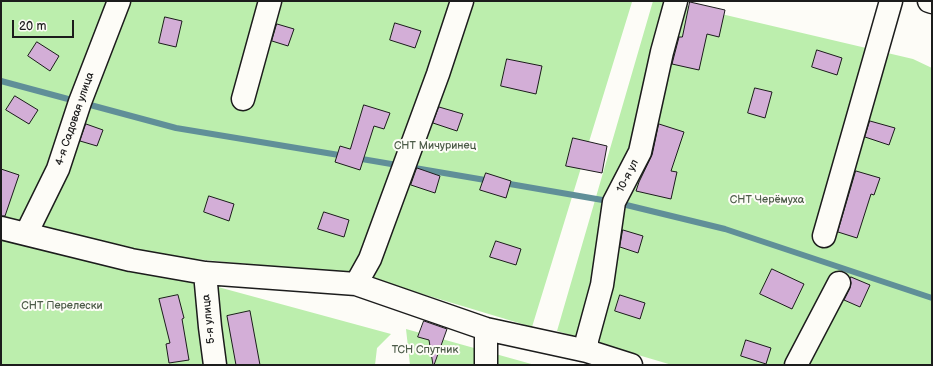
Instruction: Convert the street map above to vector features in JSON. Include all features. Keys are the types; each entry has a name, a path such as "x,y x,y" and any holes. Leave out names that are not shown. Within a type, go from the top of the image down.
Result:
{"street":[{"name":"4-я Садовая улица","path":"26,234 58,168 80,102 119,1"},
{"path":"243,99 270,1"},
{"path":"356,284 370,259 438,74 462,1"},
{"name":"10-я ул","path":"587,351 587,340 602,285 614,202 640,152 662,52 676,1"},
{"path":"824,236 891,1"},
{"path":"928,1 932,2"},
{"path":"1,228 131,260 205,273 356,284 486,329 587,351 631,365"},
{"name":"5-я улица","path":"205,273 215,365"},
{"path":"796,365 839,283"},
{"path":"486,329 486,365"}],"green space":[{"name":"СНТ Мичуринец","path":"1,1 632,2 532,327 356,274 140,254 1,221"},
{"name":"СНТ Черёмуха","path":"653,1 666,1 913,59 932,68 932,365 672,365 557,331"},
{"name":"СНТ Перелески","path":"1,228 391,334 377,348 375,365 1,365"},
{"name":"ТСН Спутник","path":"406,329 535,365 410,365"}],"building":[{"path":"690,2 725,10 719,37 707,34 699,70 672,64 679,37 682,37"},
{"path":"165,17 182,21 176,47 159,43"},
{"path":"395,23 421,31 415,48 390,40"},
{"path":"277,24 294,29 288,46 272,41"},
{"path":"37,42 59,56 50,71 28,56"},
{"path":"817,50 842,58 837,75 812,67"},
{"path":"507,59 542,66 536,94 501,86"},
{"path":"755,88 772,92 765,118 748,113"},
{"path":"15,96 38,110 29,124 6,110"},
{"path":"364,105 390,113 384,129 374,126 360,170 335,162 340,146 350,149"},
{"path":"439,107 463,114 457,131 433,123"},
{"path":"870,121 895,128 889,145 865,137"},
{"path":"86,124 103,130 97,146 80,141"},
{"path":"659,124 684,132 671,171 677,172 671,199 636,191 652,155"},
{"path":"573,138 607,146 602,173 566,166"},
{"path":"417,168 440,176 435,193 411,185"},
{"path":"1,169 19,175 5,216 1,216"},
{"path":"856,171 880,178 874,195 871,194 857,238 838,232"},
{"path":"486,173 511,181 506,198 480,190"},
{"path":"209,196 234,204 229,221 204,212"},
{"path":"324,212 349,220 344,237 318,229"},
{"path":"623,230 643,236 638,253 620,247"},
{"path":"496,241 521,249 516,265 490,257"},
{"path":"772,269 804,284 792,309 760,294"},
{"path":"851,277 870,285 860,307 844,300 850,288"},
{"path":"178,295 184,318 182,319 189,360 169,363 166,344 170,343 159,299"},
{"path":"620,295 645,303 640,319 615,311"},
{"path":"250,311 260,365 236,365 227,316"},
{"path":"424,321 447,329 434,365 429,340 418,337"},
{"path":"746,340 771,348 766,364 741,356"}],"waterway":[{"path":"1,81 176,128 345,156"},
{"path":"356,158 491,181"},
{"path":"504,183 614,202 725,229 932,298"}]}
